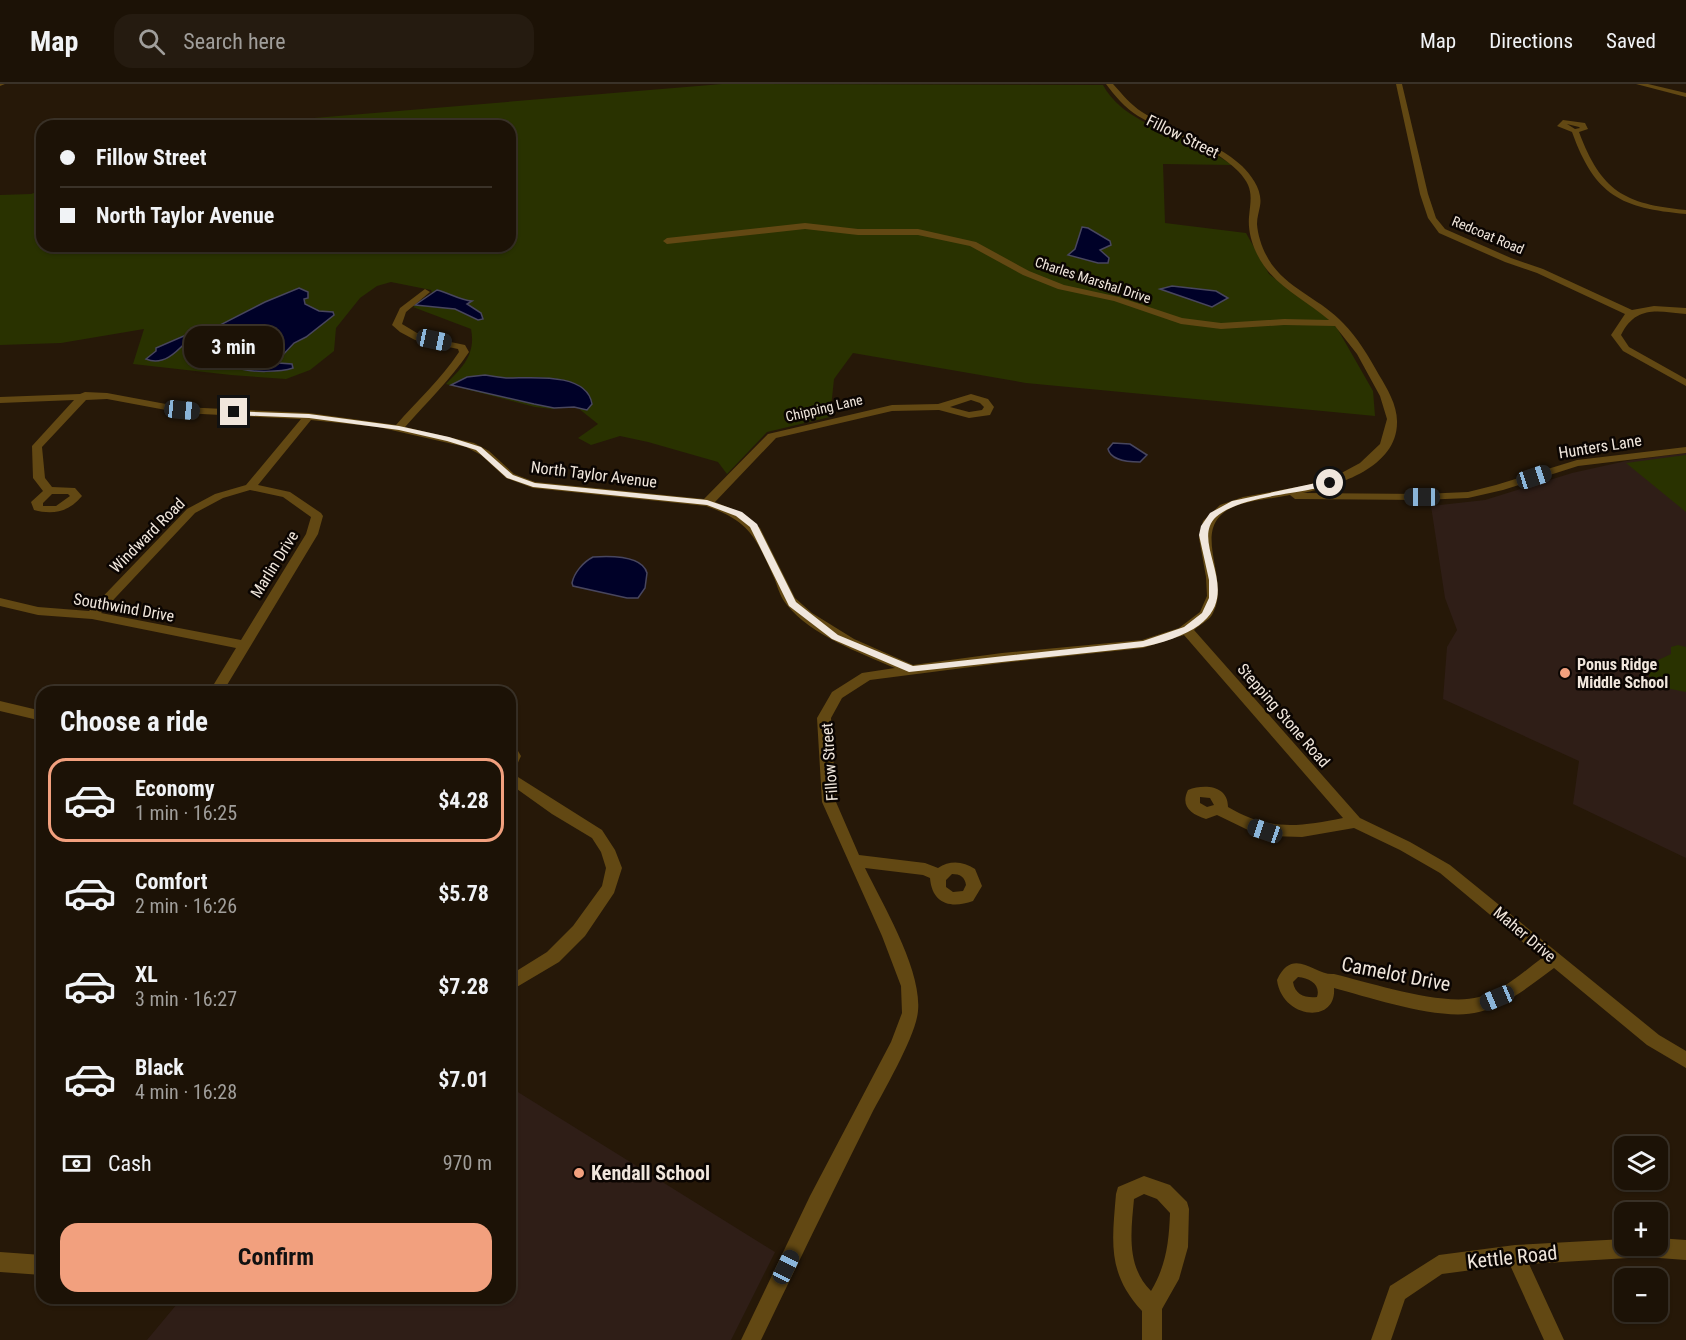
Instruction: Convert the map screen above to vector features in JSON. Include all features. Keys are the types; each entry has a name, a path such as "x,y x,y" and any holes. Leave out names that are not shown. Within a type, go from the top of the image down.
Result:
{"street":[{"name":"Fillow Street","path":"751,1340 817,1203 898,1045 910,1013 909,986 890,936 830,802 824,718 837,695 867,676 1143,644 1162,640 1187,630 1206,615 1214,598 1214,580 1203,541 1208,522 1225,507 1342,479 1367,464 1388,441 1392,418 1384,394 1376,378 1339,323 1287,285 1269,268 1262,256 1254,234 1253,218 1256,195 1253,186 1237,166 1210,147 1145,119 1120,99 1109,84"},
{"name":"Redcoat Road","path":"1399,84 1424,194 1432,218 1442,231 1508,260 1540,270 1630,313"},
{"path":"1640,84 1686,95"},
{"path":"1575,131 1595,175 1607,188 1636,202 1686,212"},
{"name":"Charles Marshal Drive","path":"667,241 805,226 858,232 918,232 974,244 1026,273 1061,287 1116,299 1181,321 1230,326 1284,322 1339,323"},
{"path":"399,428 450,373 464,352 462,347 416,336 403,331 397,325 398,317 403,310 425,292"},
{"path":"1686,311 1650,309 1630,313 1622,321 1616,335 1626,349 1686,383"},
{"path":"49,491 39,478 37,446 85,395"},
{"name":"North Taylor Avenue","path":"0,399 107,396 200,412 309,416 399,428 449,439 478,449 510,476 533,485 707,503 739,514 754,526 792,604 835,637 912,669"},
{"name":"Chipping Lane","path":"707,503 772,436 892,408 939,407"},
{"path":"250,487 309,416"},
{"name":"Hunters Lane","path":"1272,495 1357,497 1468,495 1577,463 1686,450"},
{"path":"1342,479 1348,492 1357,497"},
{"name":"Windward Road","path":"92,615 191,511 219,496 250,487"},
{"name":"Marlin Drive","path":"220,686 312,534 317,516 295,497 270,489 250,487"},
{"name":"Southwind Drive","path":"0,602 38,611 92,615 243,645"},
{"name":"Stepping Stone Road","path":"1187,630 1356,822"},
{"path":"0,706 36,715"},
{"path":"516,781 597,834 608,850 614,868 609,888 579,931 553,957 516,980"},
{"path":"1219,809 1238,822 1265,831 1296,833 1356,822"},
{"name":"Maher Drive","path":"1356,822 1445,869 1653,1040 1686,1060"},
{"path":"854,860 925,869 939,875"},
{"name":"Camelot Drive","path":"1324,982 1334,981 1454,1008 1477,1006 1497,998 1554,959"},
{"path":"1152,1307 1133,1285 1124,1261 1125,1194 1144,1185 1163,1192 1180,1209 1178,1247 1169,1279 1152,1307 1152,1340"},
{"name":"Kettle Road","path":"1381,1340 1397,1293 1439,1265 1515,1255 1645,1247 1686,1250"},
{"path":"1515,1255 1554,1340"},
{"path":"0,1262 36,1265"}],"shaded area":[{"name":"Ponus Ridge Middle School","path":"1686,453 1686,858 1573,804 1579,761 1443,699 1447,647 1457,630 1445,598 1431,506 1485,500 1572,473 1626,461"},
{"name":"Kendall School","path":"516,1091 775,1252 731,1340 147,1340 177,1304 516,1304"}],"green space":[{"path":"722,84 1103,85 1120,106 1130,114 1154,127 1197,144 1233,165 1163,164 1165,223 1246,233 1269,274 1325,316 1337,328 1373,391 1375,416 1026,383 853,353 834,379 830,417 767,432 727,474 718,462 620,436 591,445 578,438 598,424 573,404 552,409 535,407 446,384 467,360 472,346 471,329 413,307 433,295 431,290 391,282 377,286 360,298 336,328 334,351 310,370 286,379 133,364 144,329 61,343 0,345 0,195 36,192 36,252 516,252 516,120 299,120"},
{"path":"1686,455 1686,512 1626,463"},
{"path":"1678,645 1686,647 1686,692 1651,685 1646,661 1654,662 1671,654 1671,647"}],"water":[{"path":"1082,227 1110,241 1111,245 1100,250 1109,258 1108,263 1098,263 1068,255 1075,249"},
{"path":"1172,286 1216,291 1228,298 1212,307 1160,289"},
{"path":"299,288 308,292 308,298 304,299 305,304 319,311 333,312 334,315 306,337 294,343 279,359 279,363 292,364 293,368 251,371 239,368 242,364 239,361 256,339 242,333 219,329 218,326"},
{"path":"437,290 472,301 467,304 481,313 483,319 478,320 455,309 415,305"},
{"path":"186,335 191,337 182,347 165,359 153,361 146,359 156,351 156,348"},
{"path":"485,375 506,378 557,379 570,382 580,386 588,394 592,404 587,410 574,407 554,408 451,385 467,377"},
{"path":"1113,443 1130,444 1147,455 1140,462 1121,460 1113,456 1108,449"},
{"path":"593,557 624,558 644,567 647,573 645,588 638,598 627,598 573,586 573,579 577,572"}],"place":[{"name":"Ponus Ridge Middle School","path":"1565,673"},
{"name":"Kendall School","path":"579,1173"}],"route":[{"path":"234,412 309,416 399,428 470,445 490,456 501,470 510,476 533,485 707,503 723,507 739,514 754,526 792,604 835,637 912,669 1122,647 1162,640 1187,630 1206,615 1214,598 1214,580 1204,547 1203,535 1213,515 1235,503 1330,483"}]}
